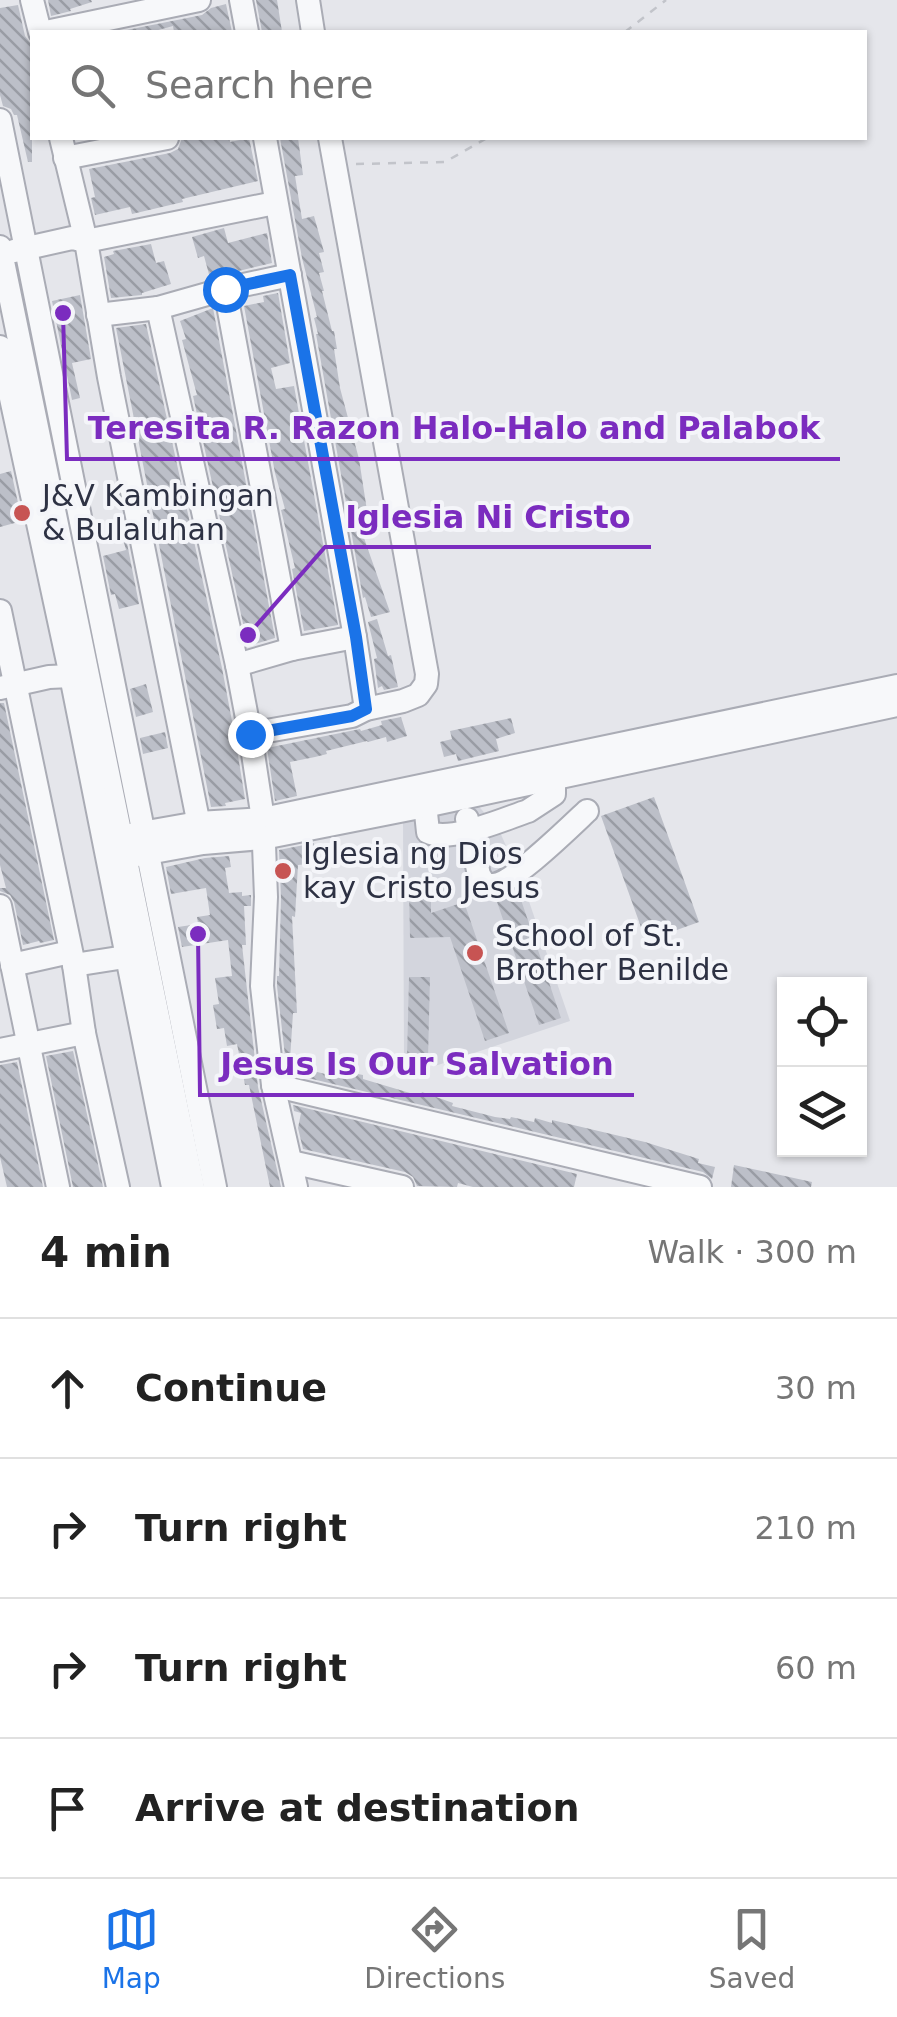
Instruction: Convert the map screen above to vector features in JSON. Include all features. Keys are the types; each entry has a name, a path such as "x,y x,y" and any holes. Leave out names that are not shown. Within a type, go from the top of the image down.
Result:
{"street":[{"path":"32,0 42,30"},
{"path":"53,30 198,0"},
{"path":"241,0 247,30"},
{"path":"308,0 313,30"},
{"path":"0,120 215,1187"},
{"path":"147,140 63,148 86,241 200,833"},
{"path":"265,140 366,709"},
{"path":"250,734 352,716 418,695 426,684 330,140"},
{"path":"192,1187 1,251 72,238 86,241 275,204"},
{"path":"98,314 158,308 290,275"},
{"path":"225,289 292,649"},
{"path":"158,308 250,734 263,829 266,897 262,986 273,1085 296,1187"},
{"path":"0,347 172,1187"},
{"path":"0,611 7,686 72,958 84,1033 118,1187"},
{"path":"237,665 356,637"},
{"path":"7,686 70,676"},
{"path":"811,715 897,686"},
{"path":"122,847 200,833 263,829 811,715 897,705"},
{"path":"424,796 463,798 554,768"},
{"path":"424,796 428,832 432,836 455,834 528,811 554,794 554,768"},
{"path":"463,798 478,875 491,885 511,878 587,812"},
{"path":"0,906 58,1187"},
{"path":"12,965 125,957"},
{"path":"0,1050 84,1033"},
{"path":"273,1085 694,1186"},
{"path":"291,1162 402,1187"}],"path":[{"path":"627,30 666,0"},
{"path":"335,164 445,162 484,140"}],"shaded area":[{"name":"School of St. Brother Benilde","path":"476,803 499,830 523,884 570,1021 435,1066 404,1060 403,820"}],"building":[{"path":"48,0 91,0 92,2 51,16"},
{"path":"256,0 277,0 282,30 262,30"},
{"path":"226,4 232,30 174,30 173,26 127,30 202,15"},
{"path":"18,5 30,42 32,162 28,162 17,115 3,106 0,95 0,8"},
{"path":"181,140 249,140 258,181 132,214 130,207 95,215 89,169 178,149"},
{"path":"280,140 298,140 303,175 295,176 302,219 314,216 324,252 319,253 324,272 319,273 334,331 340,388 359,459 371,537 364,538 390,612 371,617 363,598 316,334 317,317"},
{"path":"224,228 228,243 267,233 272,263 210,278 204,256 198,258 192,237"},
{"path":"151,244 156,263 164,261 171,284 142,295 111,298 104,257 114,254 113,251"},
{"path":"278,293 290,363 271,368 276,389 294,386 338,625 304,631 281,510 285,509 244,306 264,302 263,296"},
{"path":"80,295 91,359 72,363 80,398 72,400 52,301"},
{"path":"213,308 275,638 248,646 180,321"},
{"path":"146,324 235,737 245,799 225,803 226,806 211,807 116,328"},
{"path":"11,471 22,521 0,527 0,474"},
{"path":"126,538 139,604 119,609 115,594 111,595 103,556 126,550"},
{"path":"377,619 398,687 384,690 382,686 378,688 374,659 377,658 368,622"},
{"path":"146,684 153,712 136,717 130,689"},
{"path":"0,703 4,703 54,940 40,943 23,945 14,902 10,895 0,891 6,888 0,865"},
{"path":"401,717 407,736 387,742 386,737 367,741 290,762 297,796 275,801 267,748 361,731"},
{"path":"511,718 515,733 496,739 499,751 458,761 456,754 444,757 440,742 452,739 450,731"},
{"path":"165,732 168,748 143,754 140,738"},
{"path":"654,797 699,922 646,941 601,816"},
{"path":"314,843 316,863 298,865 295,917 292,916 297,1013 293,1013 290,1060 325,1074 326,1068 363,1075 363,1079 420,1096 422,1092 453,1103 452,1106 495,1117 552,1120 645,1142 715,1167 712,1179 703,1172 287,1073 277,986 279,850"},
{"path":"229,856 231,867 225,868 229,893 251,895 251,906 244,906 246,945 242,945 258,1087 281,1187 270,1187 237,1044 227,1046 224,1028 217,1029 213,1005 219,1004 215,978 232,976 228,940 182,947 178,927 198,924 197,917 210,915 206,888 171,894 166,867"},
{"path":"518,891 561,1018 539,1025 496,899"},
{"path":"409,892 431,892 431,913 464,902 509,1033 485,1041 450,937 410,938"},
{"path":"409,977 430,977 428,1058 407,1058"},
{"path":"73,1051 103,1187 73,1187 46,1056"},
{"path":"17,1062 43,1187 7,1187 0,1157 0,1065"},
{"path":"293,1105 577,1174 574,1187 473,1187 458,1183 457,1187 417,1186 405,1172 303,1149 298,1128 301,1113 294,1111"},
{"path":"734,1165 812,1182 811,1187 731,1187"}],"place":[{"name":"Teresita R. Razon Halo-Halo and Palabok","path":"63,313"},
{"name":"J&V Kambingan & Bulaluhan","path":"22,513"},
{"name":"Iglesia Ni Cristo","path":"248,635"},
{"name":"Iglesia ng Dios kay Cristo Jesus","path":"283,871"},
{"name":"Jesus Is Our Salvation","path":"198,934"},
{"name":"School of St. Brother Benilde","path":"475,953"}],"route":[{"path":"225,289 290,275 366,709 352,716 250,734"}]}
